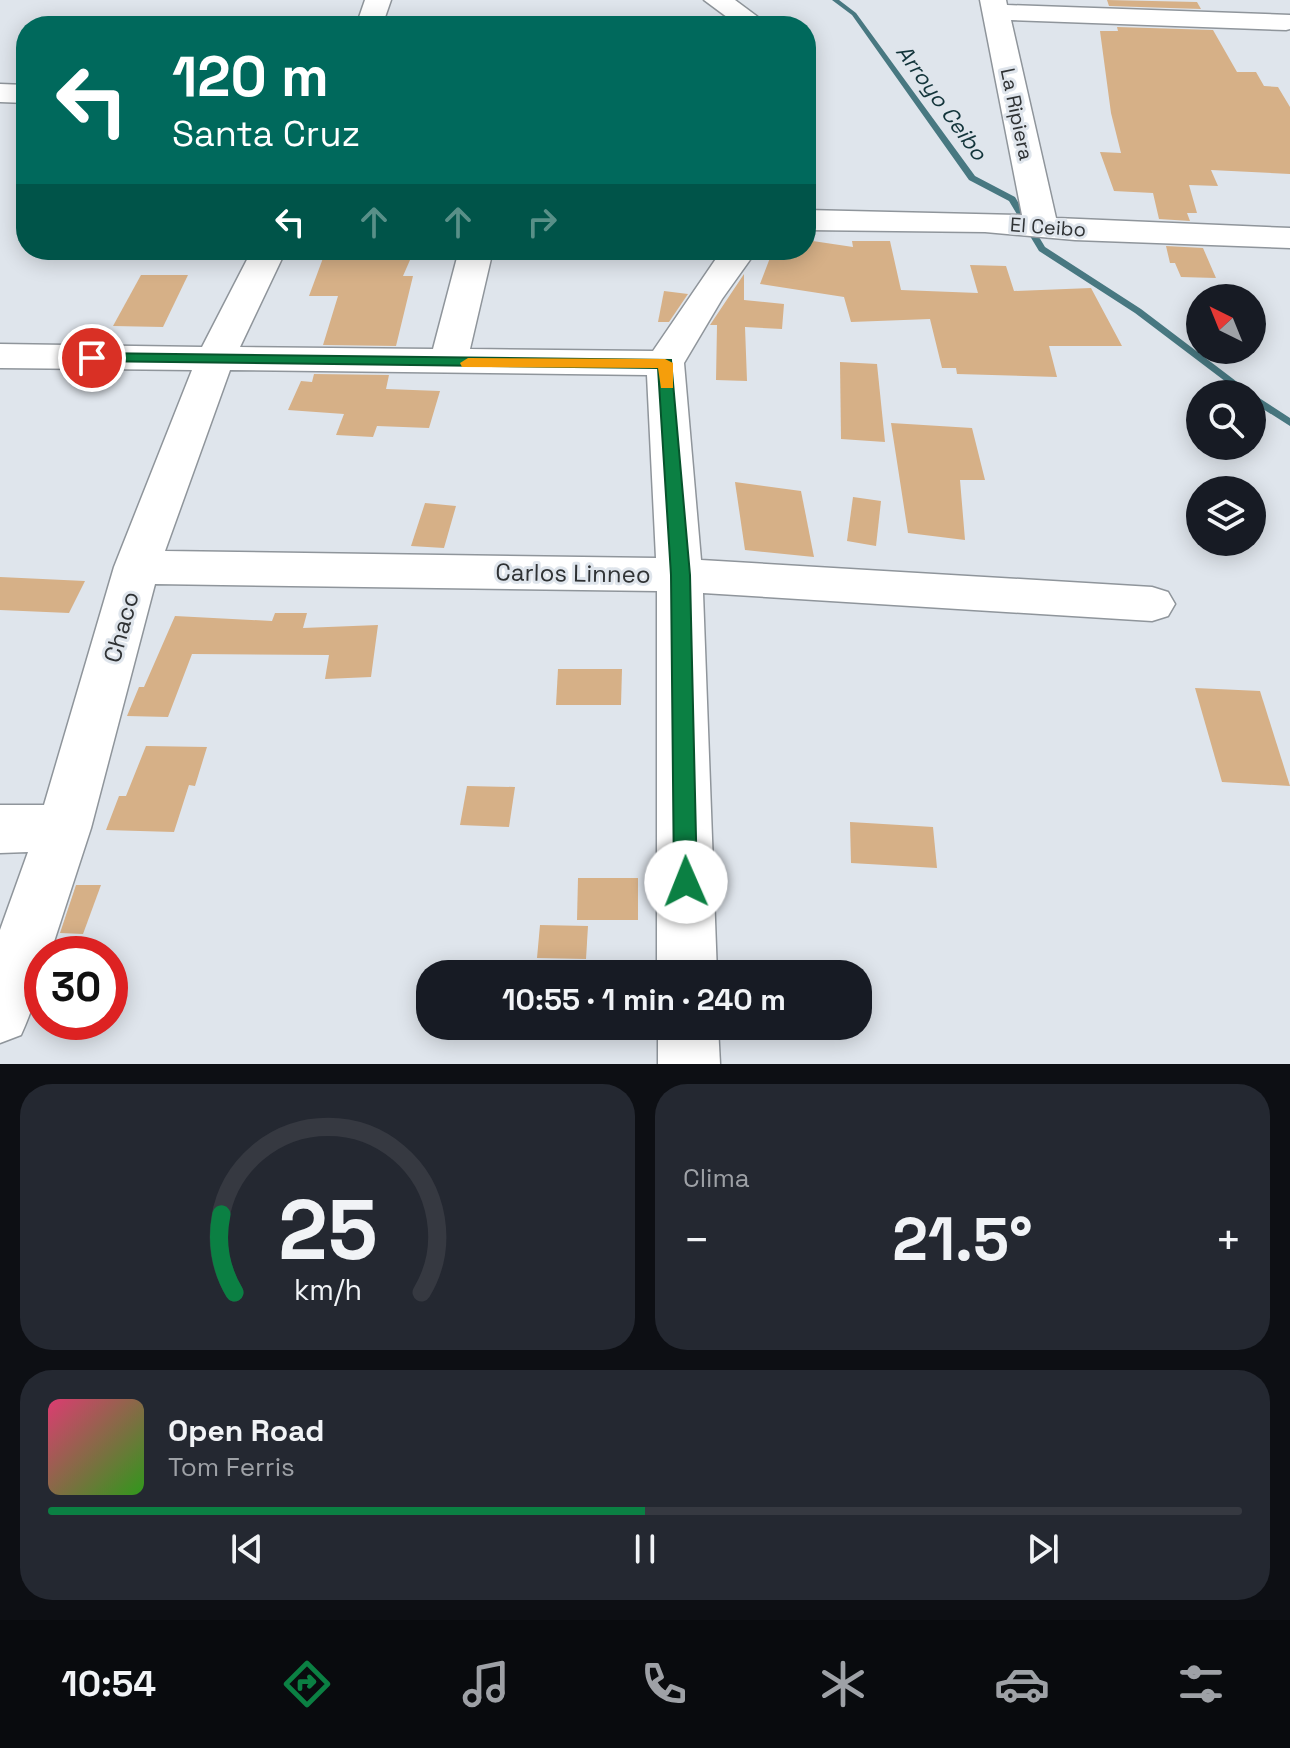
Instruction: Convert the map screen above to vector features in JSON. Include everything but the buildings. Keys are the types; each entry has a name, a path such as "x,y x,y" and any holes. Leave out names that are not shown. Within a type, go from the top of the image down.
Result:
{"street":[{"path":"717,0 742,16"},
{"path":"994,6 1282,17"},
{"name":"La Ripiera","path":"994,6 1058,229"},
{"name":"El Ceibo","path":"816,220 985,222 1058,229 1290,238"},
{"name":"Chaco","path":"0,1014 64,828 137,567 215,359 264,260"},
{"path":"448,363 474,260"},
{"path":"687,960 680,575 665,363 733,260"},
{"path":"0,356 665,363"},
{"name":"Carlos Linneo","path":"137,567 680,575 1152,604"},
{"path":"0,829 64,828"},
{"path":"688,1040 689,1064"}],"waterway":[{"name":"Arroyo Ceibo","path":"835,0 854,14 972,178 1012,199 1042,249 1138,311 1229,380"},
{"name":"Arroyo Ceibo","path":"1266,407 1290,423"}],"slow traffic":[{"path":"468,363 665,363 667,384"}],"route":[{"path":"92,358 665,363 680,575 686,882"}]}
